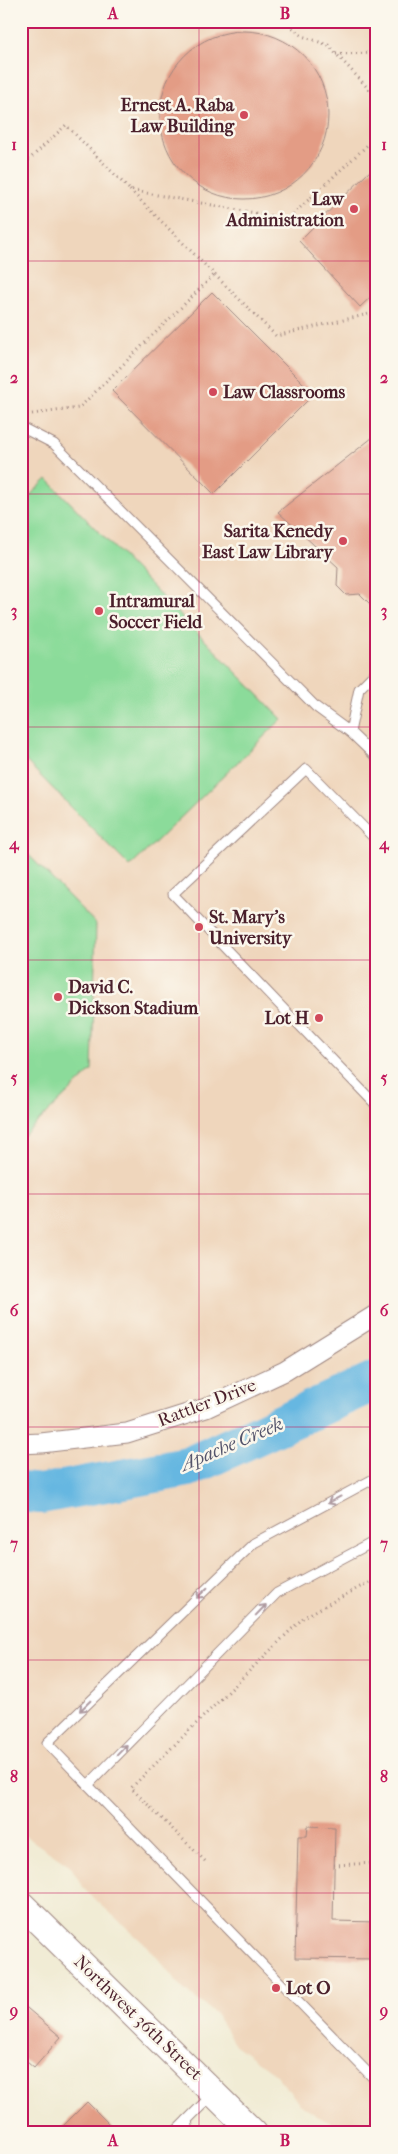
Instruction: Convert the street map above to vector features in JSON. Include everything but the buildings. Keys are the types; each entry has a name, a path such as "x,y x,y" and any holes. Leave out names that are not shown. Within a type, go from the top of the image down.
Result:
{"main road":[{"name":"Northwest 36th Street","path":"21,1904 254,2133"}],"street":[{"name":"Rattler Drive","path":"21,1444 41,1444 127,1433 206,1408 285,1372 377,1314"}],"lane":[{"path":"21,427 54,444 316,707 350,732 377,758"},
{"path":"350,732 359,689 377,670"},
{"path":"377,841 306,769 173,894 377,1106"},
{"path":"377,1477 254,1543 47,1743 377,2082"},
{"path":"88,1785 277,1593 377,1540"},
{"path":"174,2133 214,2093"},
{"path":"187,2120 190,2133"}],"path":[{"path":"285,21 302,36 328,45 377,98"},
{"path":"336,54 377,53"},
{"path":"21,167 66,125 276,336 377,312"},
{"path":"130,190 288,219 374,139 377,141"},
{"path":"26,415 79,408 215,274"},
{"path":"205,1861 131,1788 304,1617 377,1578"},
{"path":"334,1865 377,1864"}],"shaded area":[{"name":"St. Mary's University","path":"21,21 377,21 377,2133 352,2133 317,2116 301,2105 275,2074 236,2046 216,2014 184,1990 150,1949 85,1890 71,1867 21,1833"}],"green space":[{"name":"Intramural Soccer Field","path":"47,479 282,719 130,867 21,756 21,504"},
{"name":"David C. Dickson Stadium","path":"21,847 96,924 92,1070 21,1138"}],"waterway":[{"name":"Apache Creek","path":"21,1492 40,1494 188,1467 377,1380"}],"place":[{"name":"Ernest A. Raba Law Building","path":"244,115"},
{"name":"Law Administration","path":"354,209"},
{"name":"Law Classrooms","path":"213,392"},
{"name":"Sarita Kenedy East Law Library","path":"343,541"},
{"name":"Intramural Soccer Field","path":"99,611"},
{"name":"St. Mary's University","path":"199,927"},
{"name":"David C. Dickson Stadium","path":"58,997"},
{"name":"Lot H","path":"319,1018"},
{"name":"Lot O","path":"276,1988"}]}
